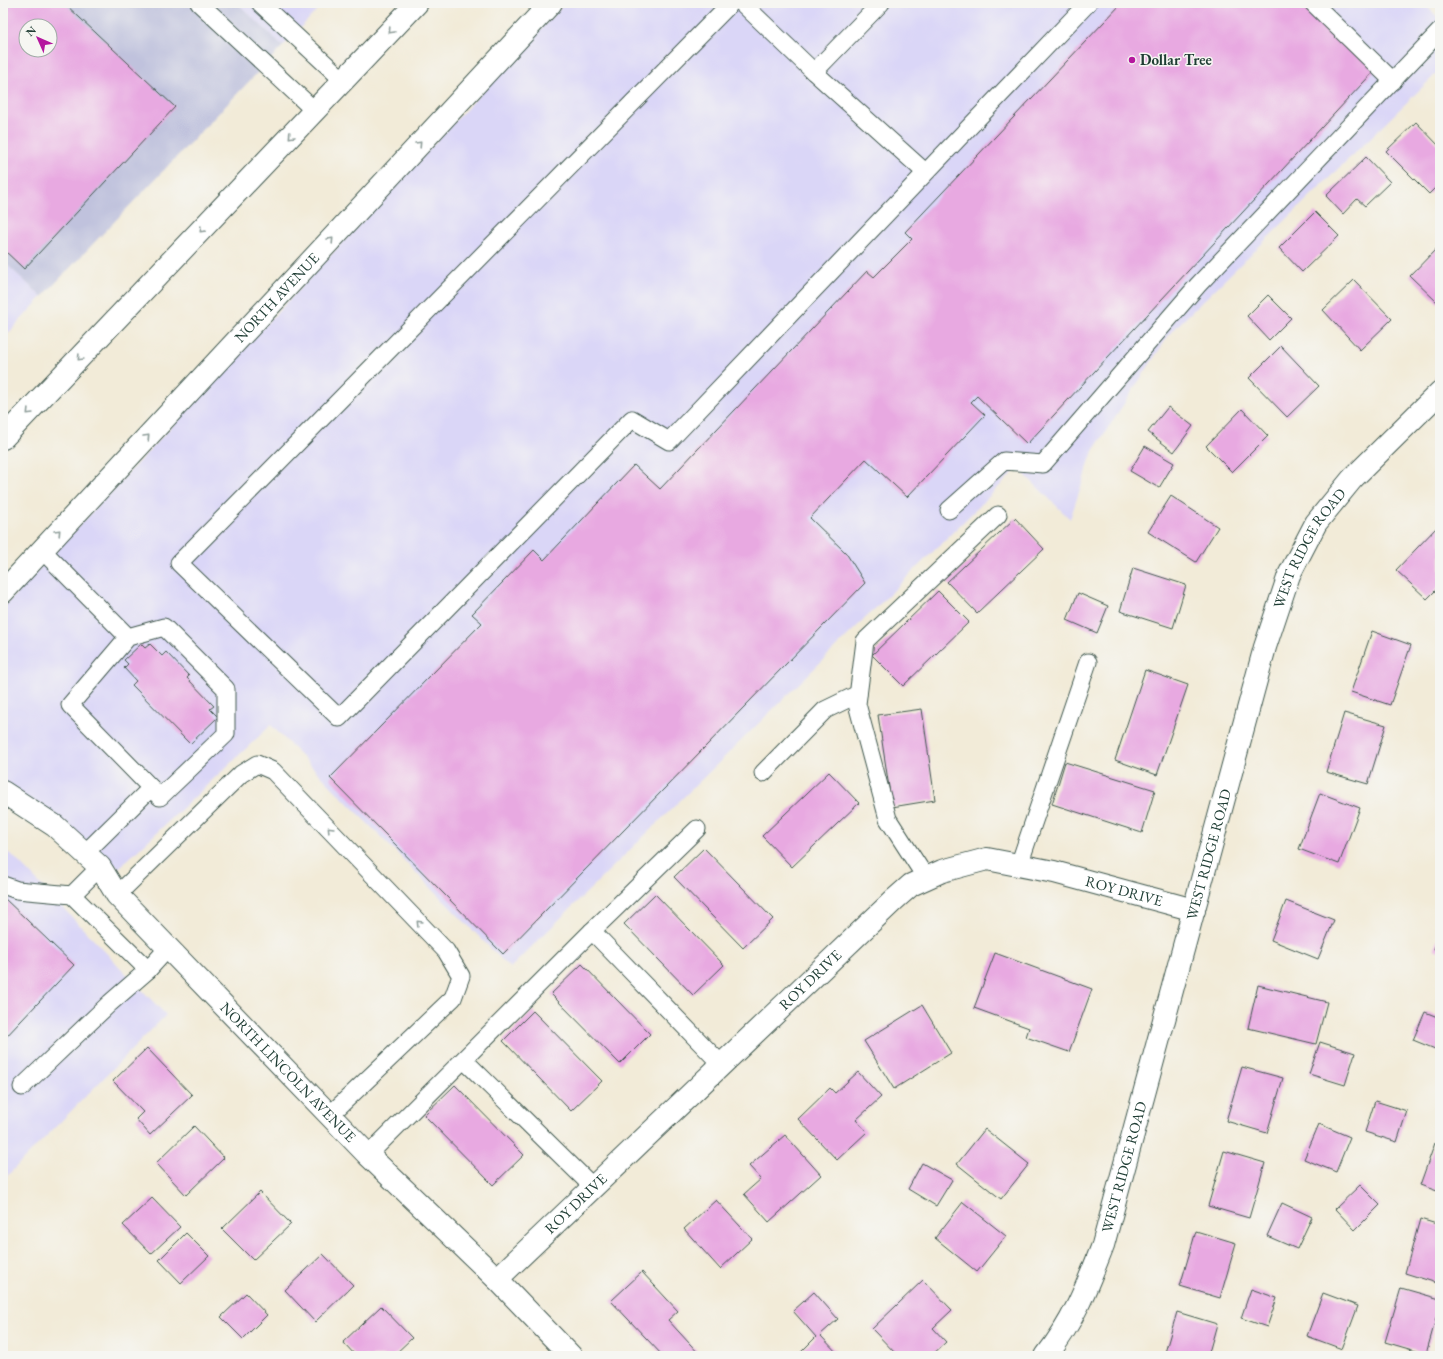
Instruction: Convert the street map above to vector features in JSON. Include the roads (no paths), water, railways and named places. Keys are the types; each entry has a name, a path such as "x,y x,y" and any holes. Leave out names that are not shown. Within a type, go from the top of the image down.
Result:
{"street":[{"path":"3,438 417,3"},
{"name":"NORTH AVENUE","path":"3,592 551,3"},
{"name":"WEST RIDGE ROAD","path":"1046,1356 1057,1342 1073,1316 1085,1291 1102,1245 1265,647 1289,575 1316,523 1352,479 1440,392"},
{"name":"NORTH LINCOLN AVENUE","path":"3,792 55,826 92,860 117,895 169,947 368,1155 497,1279 571,1356"},
{"name":"ROY DRIVE","path":"497,1279 721,1064 911,885 942,871 987,859 1054,872 1194,910"}],"lane":[{"path":"199,3 315,111"},
{"path":"731,3 179,563 339,718 632,419 669,441 1088,3"},
{"path":"742,3 814,72 925,172"},
{"path":"814,72 881,3"},
{"path":"1313,3 1393,81"},
{"path":"265,5 344,81"},
{"path":"949,510 1004,461 1043,464 1198,286 1440,31"},
{"path":"926,878 888,819 857,704 866,641 998,515"},
{"path":"42,550 128,637"},
{"path":"164,627 226,689 226,734 160,797 70,705 128,637 164,627"},
{"path":"1019,865 1088,662"},
{"path":"763,773 826,710 858,694"},
{"path":"117,895 241,774 258,764 274,771 446,951 460,976 453,998 330,1115"},
{"path":"72,895 92,860 150,788"},
{"path":"368,1155 592,931 698,829"},
{"path":"3,885 16,890 72,895 148,970"},
{"path":"592,931 721,1064"},
{"path":"22,1086 110,1003 148,970 169,947"},
{"path":"464,1060 593,1187"}],"place":[{"name":"Dollar Tree","path":"1132,60"}]}
